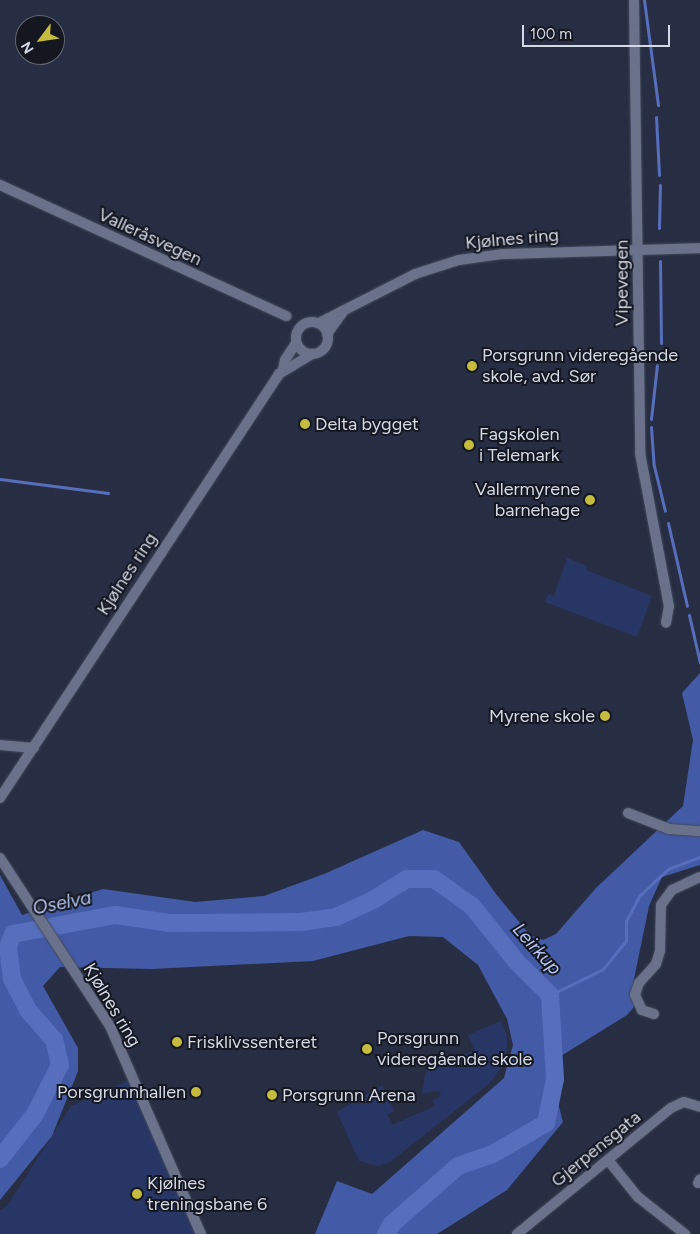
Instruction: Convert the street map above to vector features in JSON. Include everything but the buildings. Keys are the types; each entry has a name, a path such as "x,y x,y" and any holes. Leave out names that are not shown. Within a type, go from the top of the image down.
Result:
{"street":[{"name":"Vipevegen","path":"634,0 639,248 640,452 669,606 666,623"},
{"name":"Valleråsvegen","path":"0,185 286,316"},
{"name":"Kjølnes ring","path":"319,323 343,312 365,298 416,274 458,260 502,254 699,246"},
{"name":"Kjølnes ring","path":"327,334 343,312"},
{"path":"312,321 319,323 327,334 324,348 312,354 304,352 296,343 300,326 312,321"},
{"name":"Kjølnes ring","path":"0,798 283,369 285,360 296,343"},
{"name":"Kjølnes ring","path":"283,369 312,354"},
{"path":"0,745 34,748"},
{"path":"628,814 669,829 700,831"},
{"name":"Kjølnes ring","path":"0,858 42,920 118,1042 201,1234"},
{"path":"654,1014 642,1010 635,995 639,982 656,964 660,952 661,905 672,890 700,877"},
{"name":"Gjerpensgata","path":"517,1234 677,1104 700,1107"},
{"path":"608,1160 643,1202 685,1234"}],"shaded area":[{"path":"567,558 587,566 586,570 652,596 637,637 545,602 548,594 554,596"},
{"path":"700,673 700,865 662,877 649,906 633,984 637,1001 633,1008 627,1015 548,1064 563,1122 507,1190 437,1234 315,1234 337,1181 372,1194 504,1078 513,1045 507,1019 478,965 443,937 409,936 313,961 152,969 60,967 43,986 78,1048 78,1071 52,1136 0,1200 0,875 22,915 103,889 195,902 264,896 324,874 423,830 459,842 496,894 530,935 543,940 556,934 596,888 683,806 693,740 682,693"},
{"path":"501,1021 507,1035 507,1051 502,1066 490,1083 390,1162 378,1166 359,1161 337,1112 382,1085 394,1111 387,1114 392,1125 435,1106 432,1100 441,1096 439,1091 422,1093 427,1065 433,1062 436,1067 475,1050 468,1035"},
{"path":"134,1078 201,1234 0,1234 0,1210 7,1206 71,1106"}],"waterway":[{"path":"644,0 658,105"},
{"path":"656,117 659,175"},
{"path":"659,228 660,185"},
{"path":"660,261 661,343"},
{"path":"651,419 657,365"},
{"path":"651,427 654,466 665,511"},
{"path":"0,479 108,493"},
{"path":"668,523 687,606"},
{"path":"689,615 700,663"},
{"path":"550,995 603,969 626,941 626,921 640,895 668,869 700,857"},
{"name":"Oselva","path":"0,1159 35,1114 60,1065 54,1040 28,1010 12,979 8,947 13,934 115,915 170,923 301,922 336,917 373,900 407,879 434,879 472,906 516,961 550,995 555,1079 546,1123 493,1154 458,1166 392,1224 386,1234"}],"place":[{"name":"Porsgrunn videregående skole, avd. Sør","path":"472,366"},
{"name":"Delta bygget","path":"305,424"},
{"name":"Fagskolen i Telemark","path":"469,445"},
{"name":"Vallermyrene barnehage","path":"590,500"},
{"name":"Myrene skole","path":"605,716"},
{"name":"Frisklivssenteret","path":"177,1042"},
{"name":"Porsgrunn videregående skole","path":"367,1049"},
{"name":"Porsgrunnhallen","path":"196,1092"},
{"name":"Porsgrunn Arena","path":"272,1095"},
{"name":"Kjølnes treningsbane 6","path":"137,1194"}],"water label":[{"name":"Leirkup","path":"537,949"}]}
